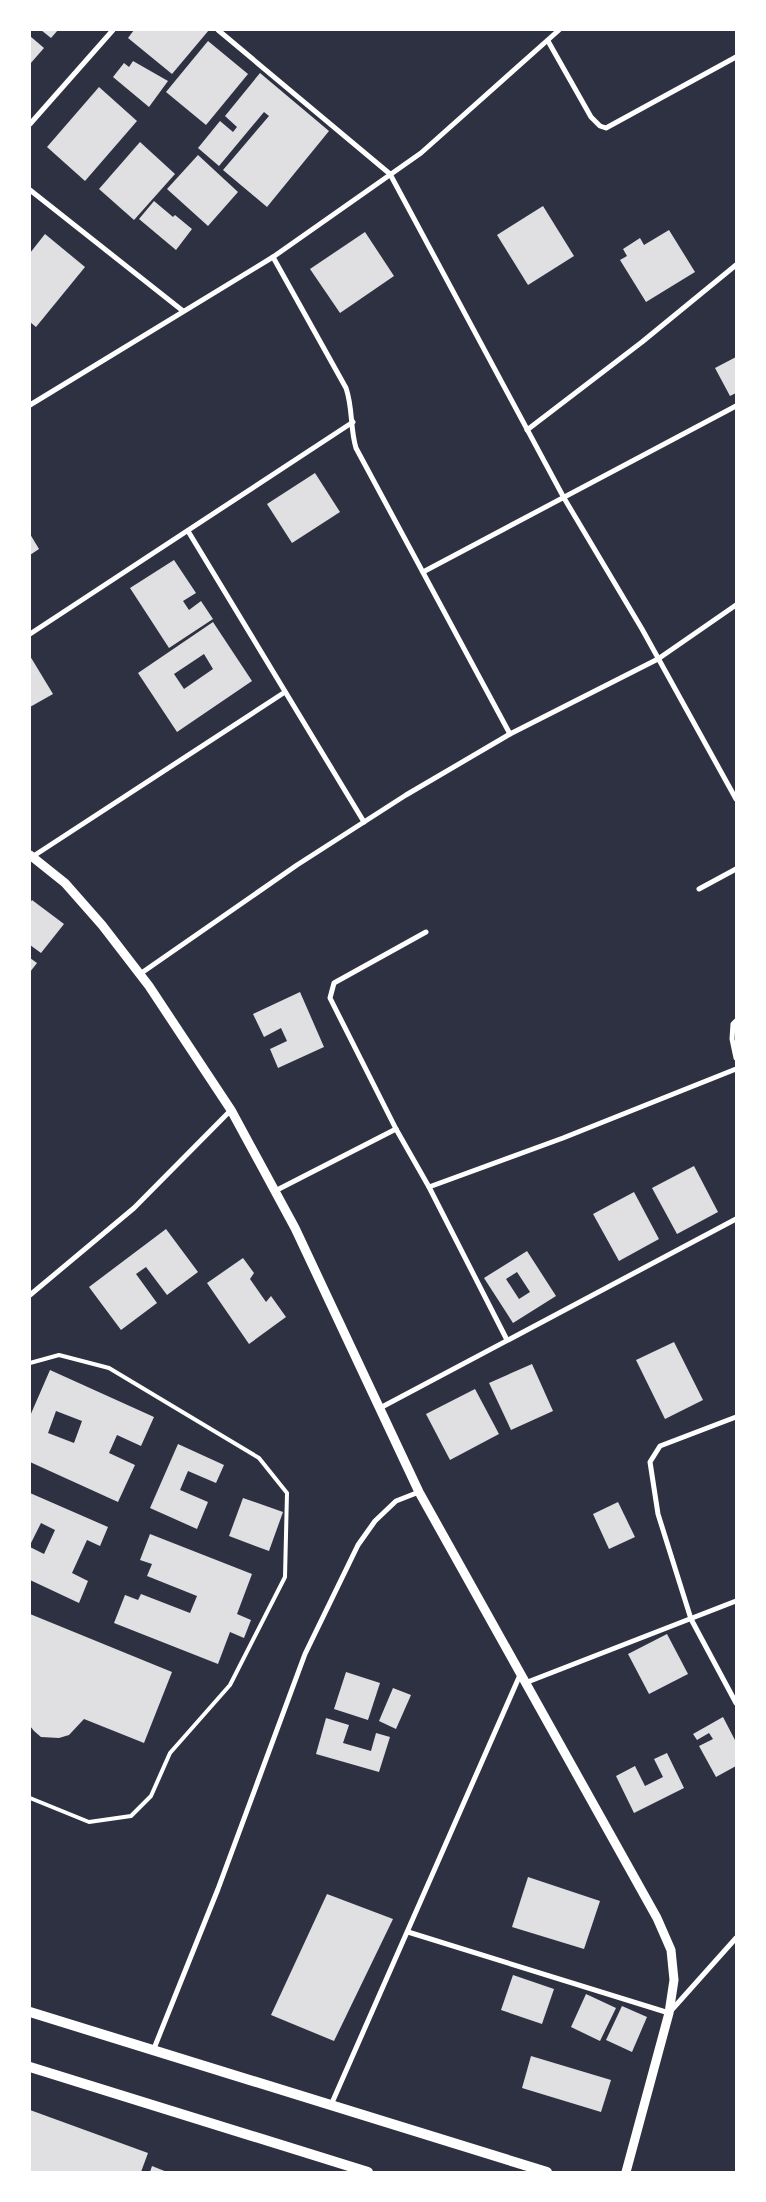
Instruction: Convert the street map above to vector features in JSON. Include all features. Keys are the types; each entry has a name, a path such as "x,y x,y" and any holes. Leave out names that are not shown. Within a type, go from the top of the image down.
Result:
{"main road":[{"path":"30,2012 547,2172"},
{"path":"30,2067 368,2172"}],"street":[{"path":"30,124 113,30"},
{"path":"218,30 390,174 564,498 736,798"},
{"path":"30,405 273,257 421,153 559,30"},
{"path":"548,40 591,117 600,126 606,128 736,57"},
{"path":"30,190 183,311"},
{"path":"273,257 346,388 350,400 353,439 356,448 510,734"},
{"path":"527,430 642,342 736,265"},
{"path":"423,572 736,406"},
{"path":"30,634 353,422"},
{"path":"188,531 364,822"},
{"path":"140,974 297,865 364,822 510,734 658,659 736,606"},
{"path":"285,692 31,856 65,883 102,925 140,974 231,1110 295,1228 419,1492 657,1918 671,1950 674,1980 669,2013 626,2172"},
{"path":"699,889 736,869"},
{"path":"426,932 334,983 331,990 332,1004 507,1340"},
{"path":"736,1021 733,1024 732,1039 736,1058"},
{"path":"429,1187 563,1138 736,1070"},
{"path":"30,1294 134,1208 231,1110"},
{"path":"275,1191 396,1129"},
{"path":"380,1408 736,1219"},
{"path":"736,1417 660,1446 650,1462 658,1514 691,1619 736,1703"},
{"path":"153,2051 218,1889 309,1646 358,1545 375,1521 396,1501 419,1492"},
{"path":"331,2105 523,1680 736,1601"},
{"path":"408,1932 669,2013"},
{"path":"669,2013 736,1938"}],"lane":[{"path":"30,1363 59,1355 109,1368 259,1458 287,1493 285,1577 230,1685 170,1753 151,1796 131,1816 88,1822 30,1798"}],"building":[{"path":"41,30 58,30 51,38"},
{"path":"134,30 209,30 172,74 128,38"},
{"path":"30,36 44,48 30,64"},
{"path":"208,41 248,74 206,125 166,92"},
{"path":"133,61 168,81 149,107 113,77 124,63 129,67"},
{"path":"260,73 329,131 267,207 223,170 269,116 264,112 219,166 198,148 220,121 233,132 237,127 225,116"},
{"path":"99,87 137,121 85,181 47,147"},
{"path":"140,142 175,174 134,220 99,189"},
{"path":"198,155 238,192 208,226 167,189"},
{"path":"154,201 173,217 175,215 192,229 176,250 139,219"},
{"path":"543,206 574,256 528,285 497,235"},
{"path":"669,230 695,272 646,302 620,260 627,256 623,249 640,238 644,245"},
{"path":"365,232 394,276 340,313 310,269"},
{"path":"45,234 85,267 36,327 30,322 30,253"},
{"path":"736,357 736,393 730,396 715,368"},
{"path":"315,473 340,512 292,543 267,504"},
{"path":"30,534 39,549 30,555"},
{"path":"174,560 196,593 183,601 189,610 201,601 213,619 169,648 130,588"},
{"path":"213,622 252,681 177,732 138,673","holes":["204,654 213,669 184,689 174,674"]},
{"path":"30,656 53,694 30,707"},
{"path":"32,900 64,924 41,953 30,945 30,903"},
{"path":"30,958 37,963 30,972"},
{"path":"300,992 324,1047 278,1068 270,1049 287,1041 281,1028 264,1037 253,1014"},
{"path":"694,1166 718,1212 677,1234 652,1188"},
{"path":"634,1192 659,1239 619,1261 593,1214"},
{"path":"166,1229 198,1272 167,1295 146,1267 136,1274 157,1303 121,1330 89,1287"},
{"path":"527,1251 556,1296 513,1323 484,1278","holes":["517,1272 530,1292 519,1299 506,1279"]},
{"path":"243,1258 254,1273 250,1279 266,1302 271,1296 286,1317 249,1344 207,1283"},
{"path":"674,1342 703,1400 665,1419 636,1360"},
{"path":"532,1364 553,1411 511,1430 489,1383"},
{"path":"50,1370 154,1417 141,1446 117,1435 109,1453 135,1465 118,1502 30,1462 30,1416","holes":["56,1411 82,1421 74,1443 48,1433"]},
{"path":"475,1389 499,1434 450,1460 426,1414"},
{"path":"178,1444 224,1465 216,1483 188,1471 180,1490 208,1502 197,1529 150,1508"},
{"path":"30,1493 108,1527 100,1546 87,1540 72,1573 88,1581 79,1603 30,1580 30,1547 44,1554 55,1530 41,1523 30,1545"},
{"path":"243,1498 283,1512 269,1551 229,1536"},
{"path":"618,1502 635,1537 609,1549 593,1514"},
{"path":"150,1534 252,1574 237,1614 251,1620 244,1638 230,1632 218,1664 114,1623 125,1595 138,1600 141,1594 190,1613 197,1596 147,1576 152,1564 140,1560"},
{"path":"30,1614 172,1672 144,1743 84,1719 69,1735 59,1738 41,1737 34,1731 30,1726"},
{"path":"667,1634 688,1674 649,1694 628,1654"},
{"path":"346,1672 380,1683 368,1720 334,1709"},
{"path":"393,1688 411,1695 396,1729 379,1721"},
{"path":"723,1717 736,1742 736,1766 716,1777 699,1746 713,1739 709,1733 697,1740 693,1734"},
{"path":"326,1718 349,1725 343,1743 371,1751 376,1733 390,1737 379,1772 316,1754"},
{"path":"667,1753 684,1788 634,1813 616,1776 635,1766 645,1786 663,1777 654,1759"},
{"path":"528,1877 600,1901 584,1949 512,1927"},
{"path":"327,1894 393,1919 334,2041 271,2015"},
{"path":"513,1975 554,1989 542,2024 501,2010"},
{"path":"586,1994 616,2008 600,2041 571,2027"},
{"path":"622,2006 647,2017 632,2052 606,2040"},
{"path":"531,2056 611,2080 601,2112 522,2088"},
{"path":"30,2110 148,2153 141,2172 30,2172"},
{"path":"152,2166 167,2172 150,2172"}]}
